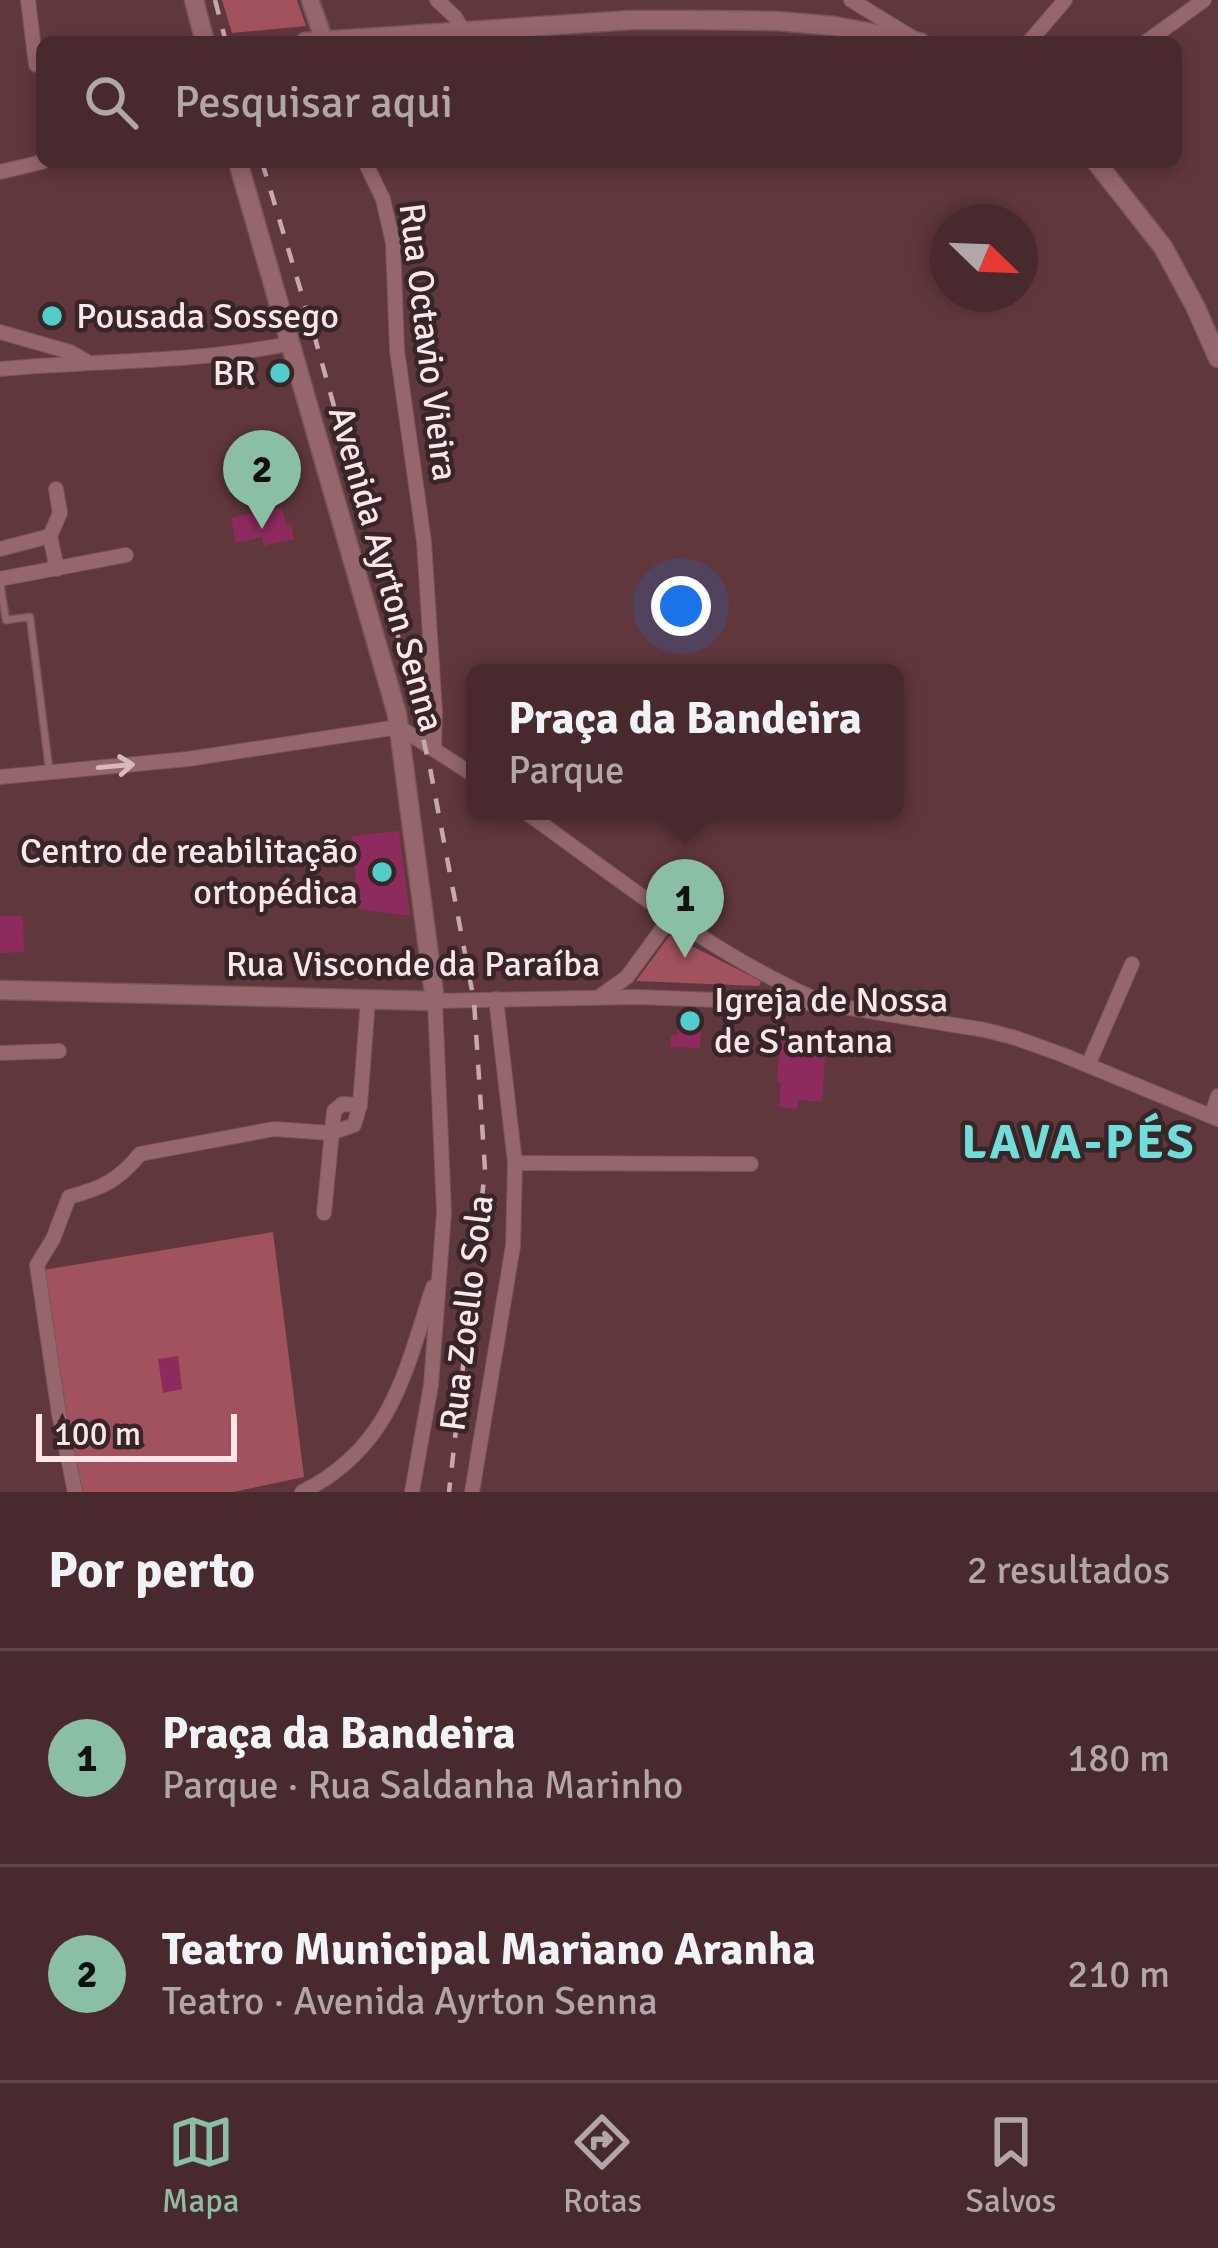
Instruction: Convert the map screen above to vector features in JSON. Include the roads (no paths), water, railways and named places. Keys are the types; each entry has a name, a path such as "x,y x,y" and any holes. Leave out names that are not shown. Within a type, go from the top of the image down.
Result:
{"main road":[{"path":"194,0 203,36"},
{"path":"399,36 631,20 777,21 888,36"},
{"name":"Avenida Ayrton Senna","path":"240,168 399,728 435,1001"},
{"path":"1101,168 1163,247 1217,358"},
{"name":"Rua Visconde da Paraíba","path":"0,990 435,1001"}],"street":[{"path":"28,0 36,65"},
{"path":"310,0 317,36"},
{"path":"437,0 464,32"},
{"path":"851,0 910,36"},
{"path":"1034,36 1065,0"},
{"path":"1154,36 1204,0"},
{"path":"0,172 36,163"},
{"name":"Rua Octavio Vieira","path":"368,168 382,199 393,243 397,350 424,542 434,748"},
{"path":"0,332 86,361"},
{"path":"0,369 226,355 288,344"},
{"path":"56,489 60,513 50,536 57,569"},
{"path":"0,548 50,536"},
{"path":"0,579 126,555"},
{"path":"0,777 188,759 399,728 466,770"},
{"path":"537,820 753,969 825,1004 985,1030 1028,1042 1214,1117 1218,1096"},
{"path":"598,998 627,976 671,916"},
{"path":"1088,1065 1132,964"},
{"path":"627,976 637,997"},
{"name":"Rua Visconde da Paraíba","path":"435,1001 637,997 825,1004"},
{"name":"Rua Zoello Sola","path":"472,1492 513,1246 515,1163 496,999"},
{"path":"75,1492 38,1265 69,1197 103,1188 140,1154 274,1129 332,1133 354,1124 360,1105 368,1000"},
{"path":"412,1492 431,1385 444,1192 435,1001"},
{"path":"0,1052 59,1051"},
{"path":"324,1213 334,1111 338,1106 360,1105"},
{"path":"515,1163 751,1164"},
{"path":"302,1492 356,1453 384,1420 440,1266"}],"lane":[{"path":"0,579 6,620 30,617 50,772"}],"railway":[{"path":"215,0 224,36"},
{"path":"264,168 405,661 474,1001 485,1170 449,1492"}],"place":[{"name":"Pousada Sossego","path":"52,316"},
{"name":"BR","path":"280,373"},
{"name":"Teatro Municipal Mariano Aranha","path":"262,529"},
{"name":"Centro de reabilitação ortopédica","path":"382,872"},
{"name":"Praça da Bandeira","path":"685,958"},
{"name":"Igreja de Nossa de S'antana","path":"690,1021"}],"district":[{"name":"LAVA-PÉS","path":"1079,1142"}]}
